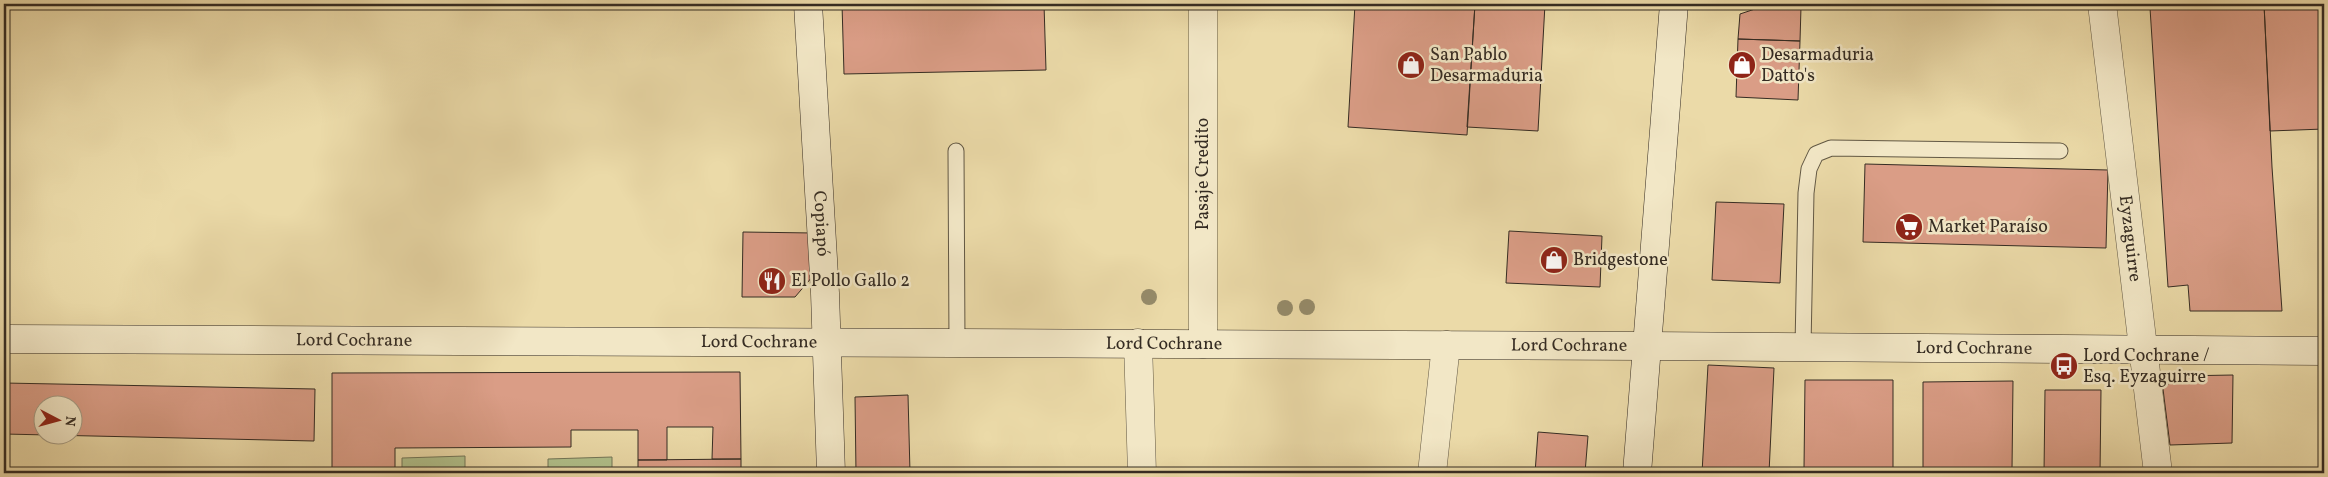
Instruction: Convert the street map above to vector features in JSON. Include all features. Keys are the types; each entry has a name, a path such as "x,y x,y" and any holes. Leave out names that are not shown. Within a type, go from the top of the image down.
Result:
{"street":[{"name":"Copiapó","path":"808,4 828,342 831,473"},
{"name":"Pasaje Credito","path":"1203,4 1203,344"},
{"path":"1637,473 1674,4"},
{"name":"Eyzaguirre","path":"2102,4 2158,473"},
{"name":"Lord Cochrane","path":"4,339 1138,343 2324,351"},
{"path":"1138,343 1142,473"},
{"path":"1432,473 1446,345"}],"lane":[{"path":"1803,347 1806,193 1810,169 1816,154 1831,148 2060,151"},
{"path":"956,152 957,343"}],"green space":[{"path":"465,456 465,473 402,473 402,458"},
{"path":"612,457 612,473 548,473 548,459"}],"building":[{"path":"842,4 1044,4 1046,70 844,74"},
{"name":"San Pablo Desarmaduria","path":"1355,4 1475,4 1467,135 1348,127"},
{"path":"1475,4 1545,4 1538,131 1467,127"},
{"path":"2221,4 2264,4 2272,167 2282,311 2190,311 2188,285 2168,287 2150,8"},
{"path":"2264,4 2324,4 2324,129 2270,131"},
{"path":"1767,5 1801,7 1800,41 1738,39 1740,14"},
{"path":"1738,39 1800,41 1798,100 1736,97"},
{"path":"1865,164 2108,170 2106,248 1863,242"},
{"path":"1716,202 1784,204 1780,283 1712,280"},
{"name":"Bridgestone","path":"1509,231 1602,236 1600,287 1506,283"},
{"path":"743,232 813,233 813,276 795,297 742,297"},
{"path":"1708,365 1774,368 1769,473 1702,473"},
{"path":"740,372 741,459 712,459 713,427 667,427 667,460 638,460 638,430 571,430 571,447 395,448 395,473 332,473 332,373"},
{"path":"2233,375 2232,443 2170,445 2163,389 2177,376"},
{"path":"1805,380 1893,380 1893,469 1804,468"},
{"path":"2013,381 2012,469 1923,469 1923,382"},
{"path":"4,383 315,389 314,441 82,436 82,394 32,394 32,435 4,434"},
{"path":"2045,390 2101,390 2100,473 2044,473"},
{"path":"908,395 910,473 856,473 855,397"},
{"path":"1538,432 1588,436 1585,473 1535,473"},
{"path":"741,459 741,473 638,473 638,460"}],"place":[{"name":"San Pablo Desarmaduria","path":"1411,65"},
{"name":"Desarmaduria Datto's","path":"1742,65"},
{"name":"Market Paraíso","path":"1909,227"},
{"name":"Bridgestone","path":"1554,260"},
{"name":"El Pollo Gallo 2","path":"772,281"},
{"name":"Lord Cochrane / Esq. Eyzaguirre","path":"2064,366"}]}
